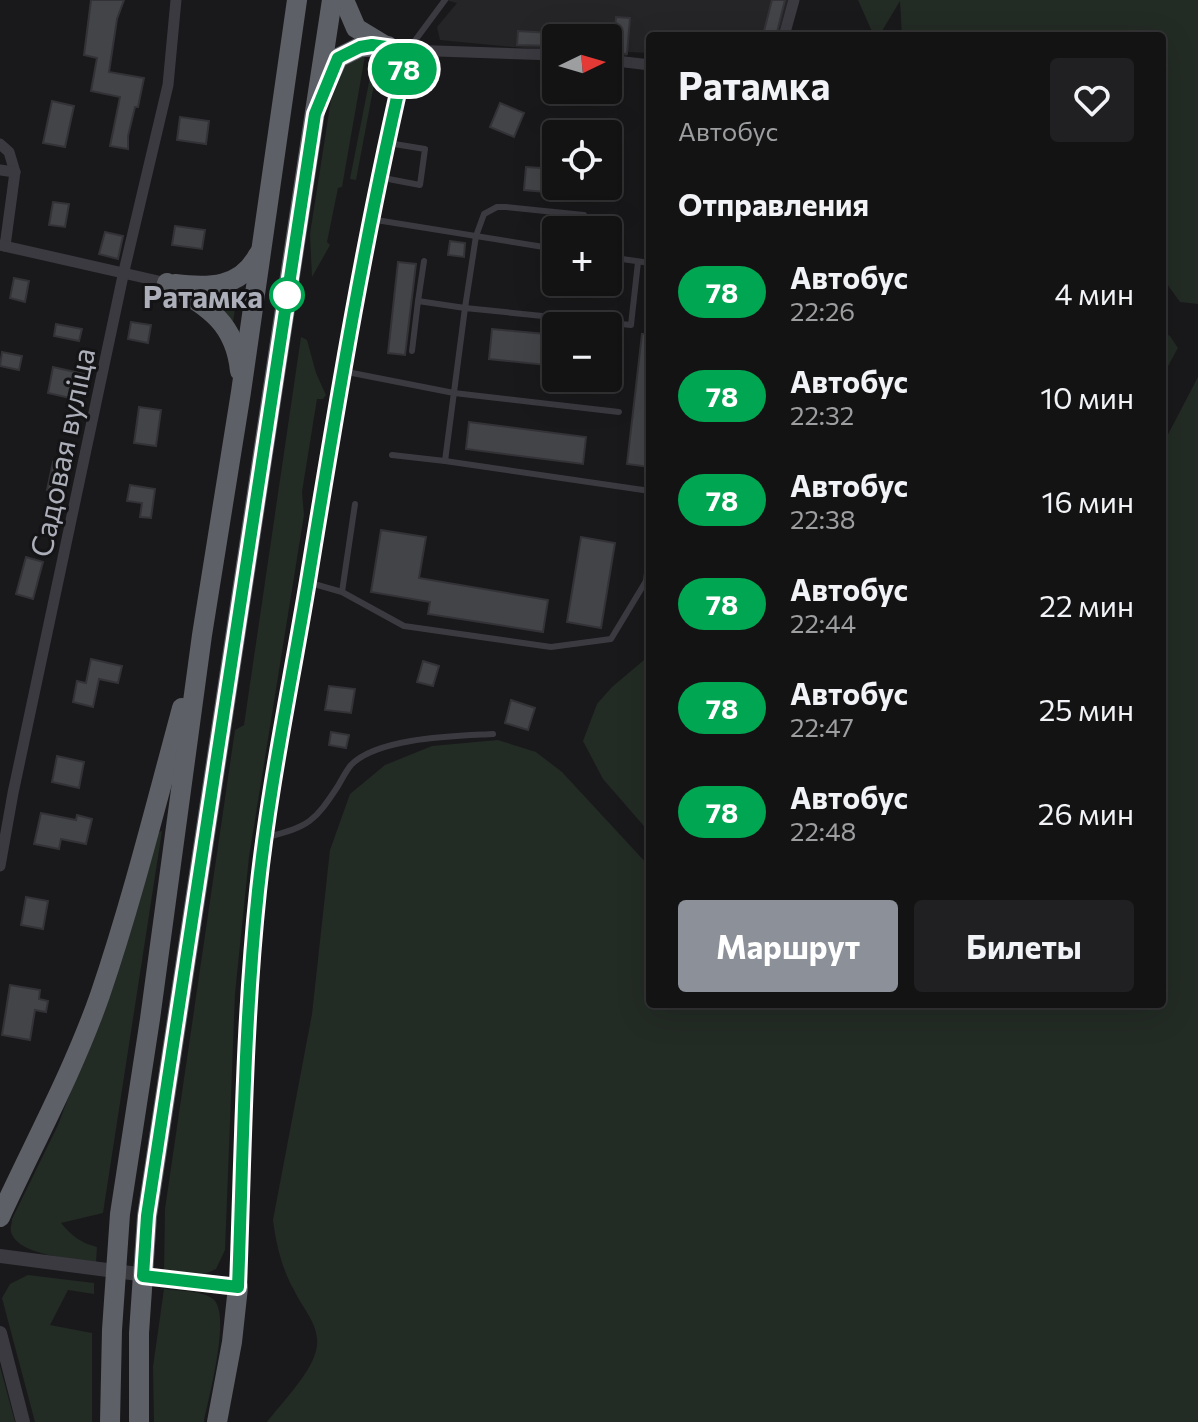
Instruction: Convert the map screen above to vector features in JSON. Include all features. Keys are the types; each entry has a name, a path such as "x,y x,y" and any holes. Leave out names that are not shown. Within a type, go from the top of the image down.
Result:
{"highway":[{"path":"110,1422 112,1330 120,1214 297,0"},
{"path":"139,1422 139,1333 147,1216 332,0"},
{"path":"344,0 356,28 373,40 398,48"},
{"path":"315,114 338,58 360,47 398,48"},
{"path":"167,283 199,287 229,283 242,277 261,249"},
{"path":"167,283 210,308 224,323 239,366 241,392"},
{"path":"0,1217 49,1120 100,996 127,910 202,635"},
{"path":"217,1422 232,1342 238,1287"}],"street":[{"name":"Садовая вуліца","path":"0,866 124,271 168,85 176,0"},
{"path":"785,32 794,0"},
{"path":"0,1256 238,1287 247,1015 265,837 342,371 386,143 398,48 542,54"},
{"path":"622,62 646,65"},
{"path":"0,144 9,152 15,172 2,246 167,283"},
{"path":"0,170 15,172"},
{"path":"0,1333 23,1422"}],"lane":[{"path":"398,48 445,0"},
{"path":"378,177 420,185 425,149 386,143"},
{"path":"445,461 476,236 484,214 497,207 584,215"},
{"path":"370,219 542,247"},
{"path":"622,259 646,263"},
{"path":"412,351 424,261"},
{"path":"418,301 631,325 638,262"},
{"path":"342,371 454,393 619,412"},
{"path":"392,455 646,490"},
{"path":"342,592 355,504"},
{"path":"307,582 342,592 404,626 551,647 611,639 646,581"},
{"path":"265,837 311,823 352,765 367,754 407,742 493,734"}],"shaded area":[{"path":"445,0 789,0 779,32 646,32 646,53 628,52 627,56 622,56 622,24 542,24 542,50 440,40 437,27 457,3"},
{"path":"858,0 1198,0 1198,304 1180,302 1166,283 1166,32 902,32 900,1 881,32 872,32"},
{"path":"366,50 342,187 338,188 327,242 330,245 312,277 310,234 335,74 340,65"},
{"path":"375,52 389,66 387,76 376,74 356,180 350,179"},
{"path":"239,283 233,322 219,306 199,293"},
{"path":"1166,334 1178,348 1166,370"},
{"path":"301,337 307,340 326,395 323,399 317,399 302,492 304,515 249,857 235,994 225,1250 216,1269 205,1274 164,1270 165,1209 235,730 244,725"},
{"path":"1198,377 1198,1422 267,1422 305,1373 317,1347 312,1322 283,1265 273,1220 312,1014 330,850 350,794 385,765 432,746 498,740 536,752 562,772 646,863 646,1008 1166,1008 1166,438"},
{"path":"646,658 646,828 603,779 583,741 597,704"},
{"path":"162,831 103,1213 61,1223 77,1238 97,1247 96,1262 35,1251 16,1240 11,1232 12,1219 58,1125 114,977 157,833"},
{"path":"28,1275 94,1283 94,1294 68,1290 50,1325 92,1333 92,1422 35,1422 2,1298 10,1284"},
{"path":"164,1289 202,1294 213,1299 218,1308 220,1338 204,1422 154,1422 153,1367"},
{"path":"0,1366 15,1422 0,1422"}],"building":[{"path":"91,0 124,0 117,19 109,72 144,78 128,136 128,149 110,146 120,97 91,91 97,58 84,55"},
{"path":"772,0 785,0 777,32 764,31"},
{"path":"616,17 630,18 627,54 622,53 622,24 615,24"},
{"path":"518,31 542,32 542,46 517,45"},
{"path":"52,101 74,106 65,147 43,143"},
{"path":"500,103 524,113 514,137 490,127"},
{"path":"180,117 209,121 206,144 177,140"},
{"path":"526,167 542,168 542,192 524,190"},
{"path":"53,202 69,204 65,227 49,225"},
{"path":"175,226 205,230 202,249 172,245"},
{"path":"105,232 123,236 118,259 99,254"},
{"path":"450,241 465,243 464,257 448,255"},
{"path":"398,262 416,264 405,355 388,353"},
{"path":"14,278 29,281 25,302 10,298"},
{"path":"131,322 151,325 148,343 128,339"},
{"path":"56,324 82,329 79,341 54,336"},
{"path":"492,329 542,334 542,365 489,359"},
{"path":"642,334 646,334 646,466 627,464"},
{"path":"2,352 22,356 19,370 0,366"},
{"path":"53,367 84,374 79,400 48,393"},
{"path":"139,407 161,410 156,446 134,443"},
{"path":"469,422 586,437 583,464 466,449"},
{"path":"53,462 64,465 58,493 47,490"},
{"path":"130,485 155,489 151,518 140,517 142,503 127,501"},
{"path":"381,530 426,537 419,578 548,600 543,632 428,614 430,602 371,592"},
{"path":"581,537 615,543 601,628 567,622"},
{"path":"26,557 43,562 33,599 16,594"},
{"path":"91,659 122,666 118,683 99,679 93,707 73,702 77,681 86,683"},
{"path":"423,661 439,666 433,686 417,682"},
{"path":"329,686 355,689 351,713 325,710"},
{"path":"511,700 535,708 528,730 505,723"},
{"path":"331,732 349,735 346,748 329,745"},
{"path":"57,756 84,762 79,788 52,782"},
{"path":"41,813 76,820 77,815 92,819 86,844 61,839 59,849 34,844"},
{"path":"26,897 48,901 43,929 21,925"},
{"path":"10,985 40,990 39,999 48,1001 46,1012 35,1010 30,1040 2,1035"}],"bus line":[{"name":"78","path":"372,45 408,50 378,177 342,371 265,837 248,999 238,1287 143,1276 147,1216 315,114 338,58 360,47 372,45"}],"place":[{"name":"Ратамка","path":"287,295"}]}
